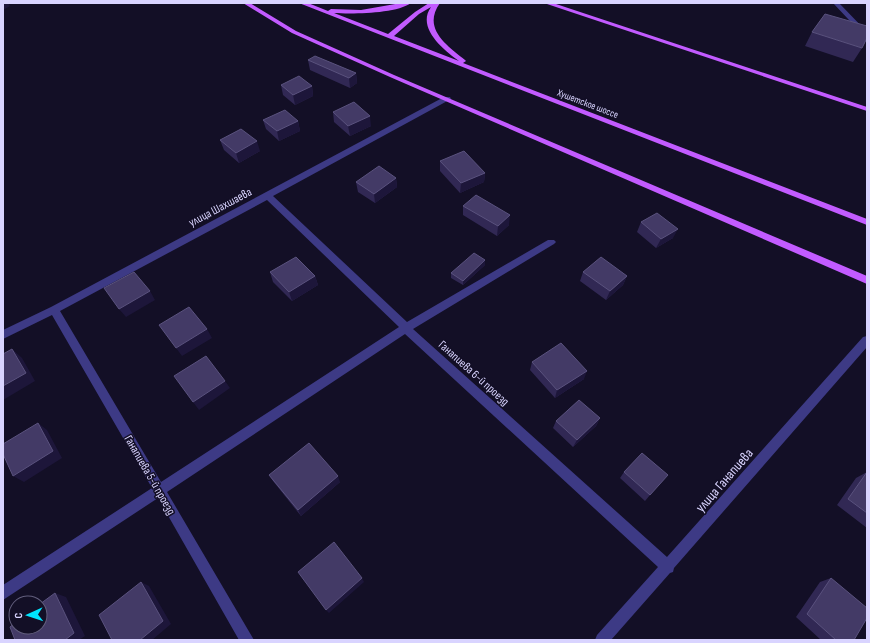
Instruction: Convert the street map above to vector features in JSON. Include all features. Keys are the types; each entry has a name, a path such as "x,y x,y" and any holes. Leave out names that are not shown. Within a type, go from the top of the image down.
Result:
{"main road":[{"path":"246,3 294,32 867,280"},
{"name":"Хушетское шоссе","path":"302,3 867,222"},
{"path":"318,9 367,12 408,3"},
{"path":"389,37 417,13 433,3"},
{"path":"437,3 430,13 430,20 436,37 445,48 476,70"},
{"path":"547,3 867,109"}],"street":[{"path":"836,3 867,36"},
{"name":"улица Шахшаева","path":"3,335 54,310 447,99"},
{"name":"Ганапиева 6-й проезд","path":"267,195 406,328 668,567"},
{"path":"3,593 406,328 551,242"},
{"name":"Ганапиева 5-й проезд","path":"54,310 247,640"},
{"name":"улица Ганапиева","path":"602,640 867,340"}],"building":[{"path":"825,14 867,26 867,38 862,48 812,32"},
{"path":"315,56 356,73 349,78 308,60"},
{"path":"299,76 312,86 293,95 281,85"},
{"path":"354,102 370,116 348,126 333,112"},
{"path":"285,110 298,121 277,131 263,120"},
{"path":"241,129 257,141 236,153 220,140"},
{"path":"464,151 485,173 461,183 440,161"},
{"path":"379,166 396,178 374,194 356,182"},
{"path":"476,195 510,215 498,226 463,206"},
{"path":"657,213 678,229 661,239 641,222"},
{"path":"474,253 485,260 463,281 451,273"},
{"path":"296,257 315,276 289,292 270,272"},
{"path":"601,257 627,276 610,291 583,272"},
{"path":"134,272 150,291 119,309 104,288"},
{"path":"189,307 207,329 176,348 159,325"},
{"path":"561,343 587,371 557,390 532,362"},
{"path":"12,349 26,373 3,386 3,354"},
{"path":"206,356 225,381 193,402 174,376"},
{"path":"579,400 600,418 577,440 556,421"},
{"path":"38,423 53,451 13,476 3,454 3,444"},
{"path":"309,443 338,476 298,510 269,475"},
{"path":"642,453 668,475 650,495 624,472"},
{"path":"867,472 867,513 848,499"},
{"path":"334,542 362,578 326,610 298,572"},
{"path":"831,578 867,608 867,618 854,640 836,640 807,614"},
{"path":"141,582 163,621 140,640 112,640 99,615"},
{"path":"55,593 74,633 65,640 15,640 13,635 48,635 48,598"}]}
